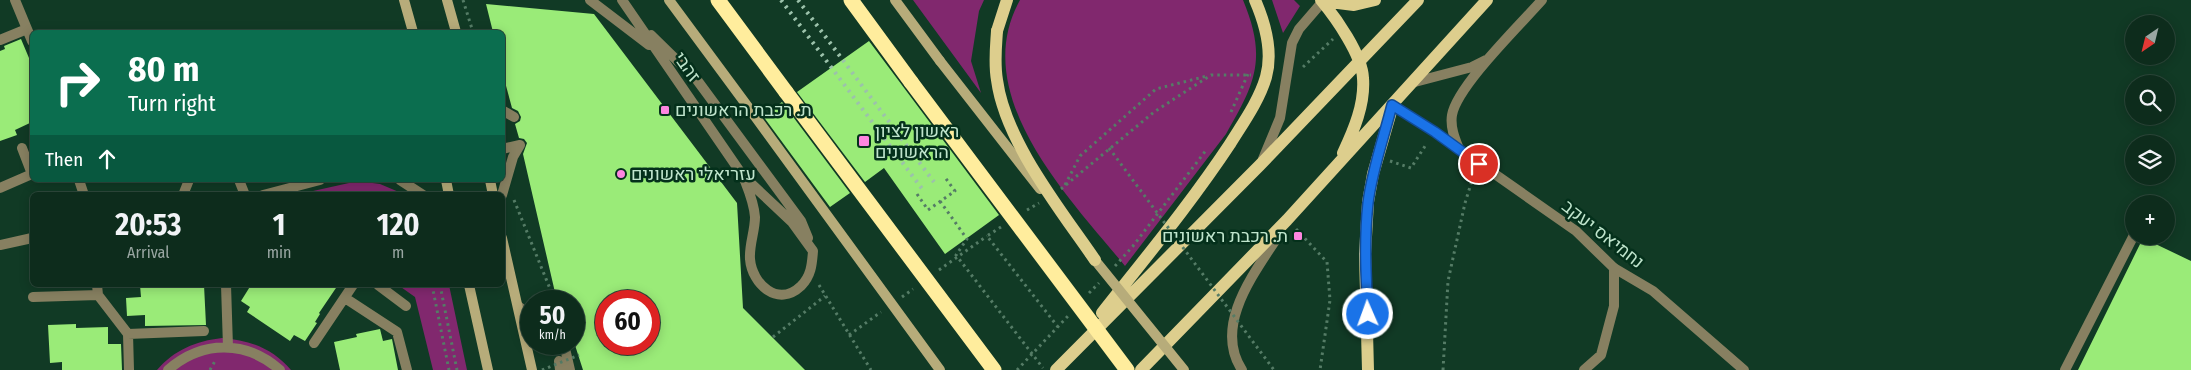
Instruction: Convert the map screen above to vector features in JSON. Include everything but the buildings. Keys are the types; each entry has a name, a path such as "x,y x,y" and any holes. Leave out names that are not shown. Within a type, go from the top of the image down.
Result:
{"highway":[{"path":"718,0 994,370"},
{"path":"851,0 1127,370"}],"main road":[{"path":"404,0 412,30"},
{"path":"447,0 455,30"},
{"path":"668,0 940,370"},
{"path":"895,0 940,61 1095,260 1184,370"},
{"path":"1007,0 997,31 995,60 997,82 1011,125 1044,184 1095,260"},
{"path":"1056,370 1195,194 1242,125 1257,98 1266,77 1268,45 1261,14 1255,0"},
{"path":"1322,0 1354,5 1376,0"},
{"path":"1322,0 1342,30 1359,61 1363,77 1363,95 1358,116 1338,164"},
{"path":"1068,356 1260,165 1418,0"},
{"path":"1141,370 1288,220 1487,0"},
{"path":"1368,370 1365,254 1368,202 1392,105"},
{"path":"505,251 532,370"},
{"path":"469,287 488,370"}],"street":[{"path":"15,0 30,35"},
{"path":"590,0 656,49"},
{"name":"זהבי","path":"622,0 743,176"},
{"path":"1260,165 1280,118 1292,44 1299,29 1322,0"},
{"path":"1459,149 1452,129 1451,117 1459,97 1489,59 1542,0"},
{"path":"635,19 697,80 801,221 813,251 811,272 805,282 791,295 782,296 764,287 750,261 755,218 752,199 743,176"},
{"path":"0,40 28,29"},
{"path":"1411,83 1472,67 1489,59"},
{"name":"נחמיאס יעקב","path":"1392,105 1435,132 1576,230 1614,268 1653,291 1744,370"},
{"path":"505,112 514,117 505,119"},
{"path":"503,192 513,157 520,145 505,148"},
{"path":"22,148 30,169"},
{"path":"0,188 30,175"},
{"path":"743,176 792,222 813,251"},
{"path":"274,192 312,182"},
{"path":"403,182 418,192"},
{"path":"1242,370 1237,363 1232,345 1234,320 1240,298 1288,220"},
{"path":"0,245 30,238"},
{"path":"2065,370 2128,245"},
{"path":"1584,370 1600,355 1614,306 1614,268"},
{"path":"226,287 228,347"},
{"path":"314,343 353,287"},
{"path":"381,287 406,306"},
{"path":"33,296 98,290 128,334 129,370"},
{"path":"345,298 397,332 407,370"},
{"path":"128,334 204,331"},
{"path":"168,370 199,351 228,347 247,350 259,355 280,370"},
{"path":"567,355 570,370"}],"path":[{"path":"464,0 472,30"},
{"path":"1229,115 1248,74"},
{"path":"1154,112 1064,187 1080,156 1156,89 1211,75"},
{"path":"1378,156 1411,168 1435,132"},
{"path":"1114,266 1133,246 1208,147"},
{"path":"1109,148 1274,370"},
{"path":"1443,370 1448,281 1468,190 1479,164"},
{"path":"917,194 928,210 955,191 944,176"},
{"path":"506,180 551,290"},
{"path":"940,201 967,238 956,255 1045,370"},
{"path":"1288,220 1327,262 1330,300 1320,370"},
{"path":"811,272 871,370"},
{"path":"1083,300 1102,280"},
{"path":"432,287 448,370"},
{"path":"440,287 457,370"},
{"path":"773,336 825,296"},
{"path":"1017,370 1070,314"},
{"path":"542,370 579,355"}],"shaded area":[{"path":"913,0 984,0 979,11 971,61 981,93"},
{"path":"1020,0 1243,0 1255,38 1256,54 1255,69 1245,99 1226,134 1125,266 1078,210 1054,177 1032,144 1015,108 1006,72 1007,36"},
{"path":"1272,0 1294,0 1300,6 1283,33"},
{"path":"365,182 380,184 399,192 308,192 349,183"},
{"path":"401,287 449,287 467,370 433,370 415,297"},
{"path":"222,338 251,343 269,351 291,370 157,370 178,352 194,344"}],"railway":[{"path":"781,0 923,190"},
{"path":"798,0 934,182"}],"place":[{"name":"ת. רכבת הראשונים","path":"665,110"},
{"name":"ראשון לציון הראשונים","path":"864,141"},
{"name":"עזריאלי ראשונים","path":"621,174"},
{"name":"ת. רכבת ראשונים","path":"1298,236"}],"route":[{"path":"1368,314 1365,254 1368,202 1373,174 1392,105 1435,132 1479,164"}]}
